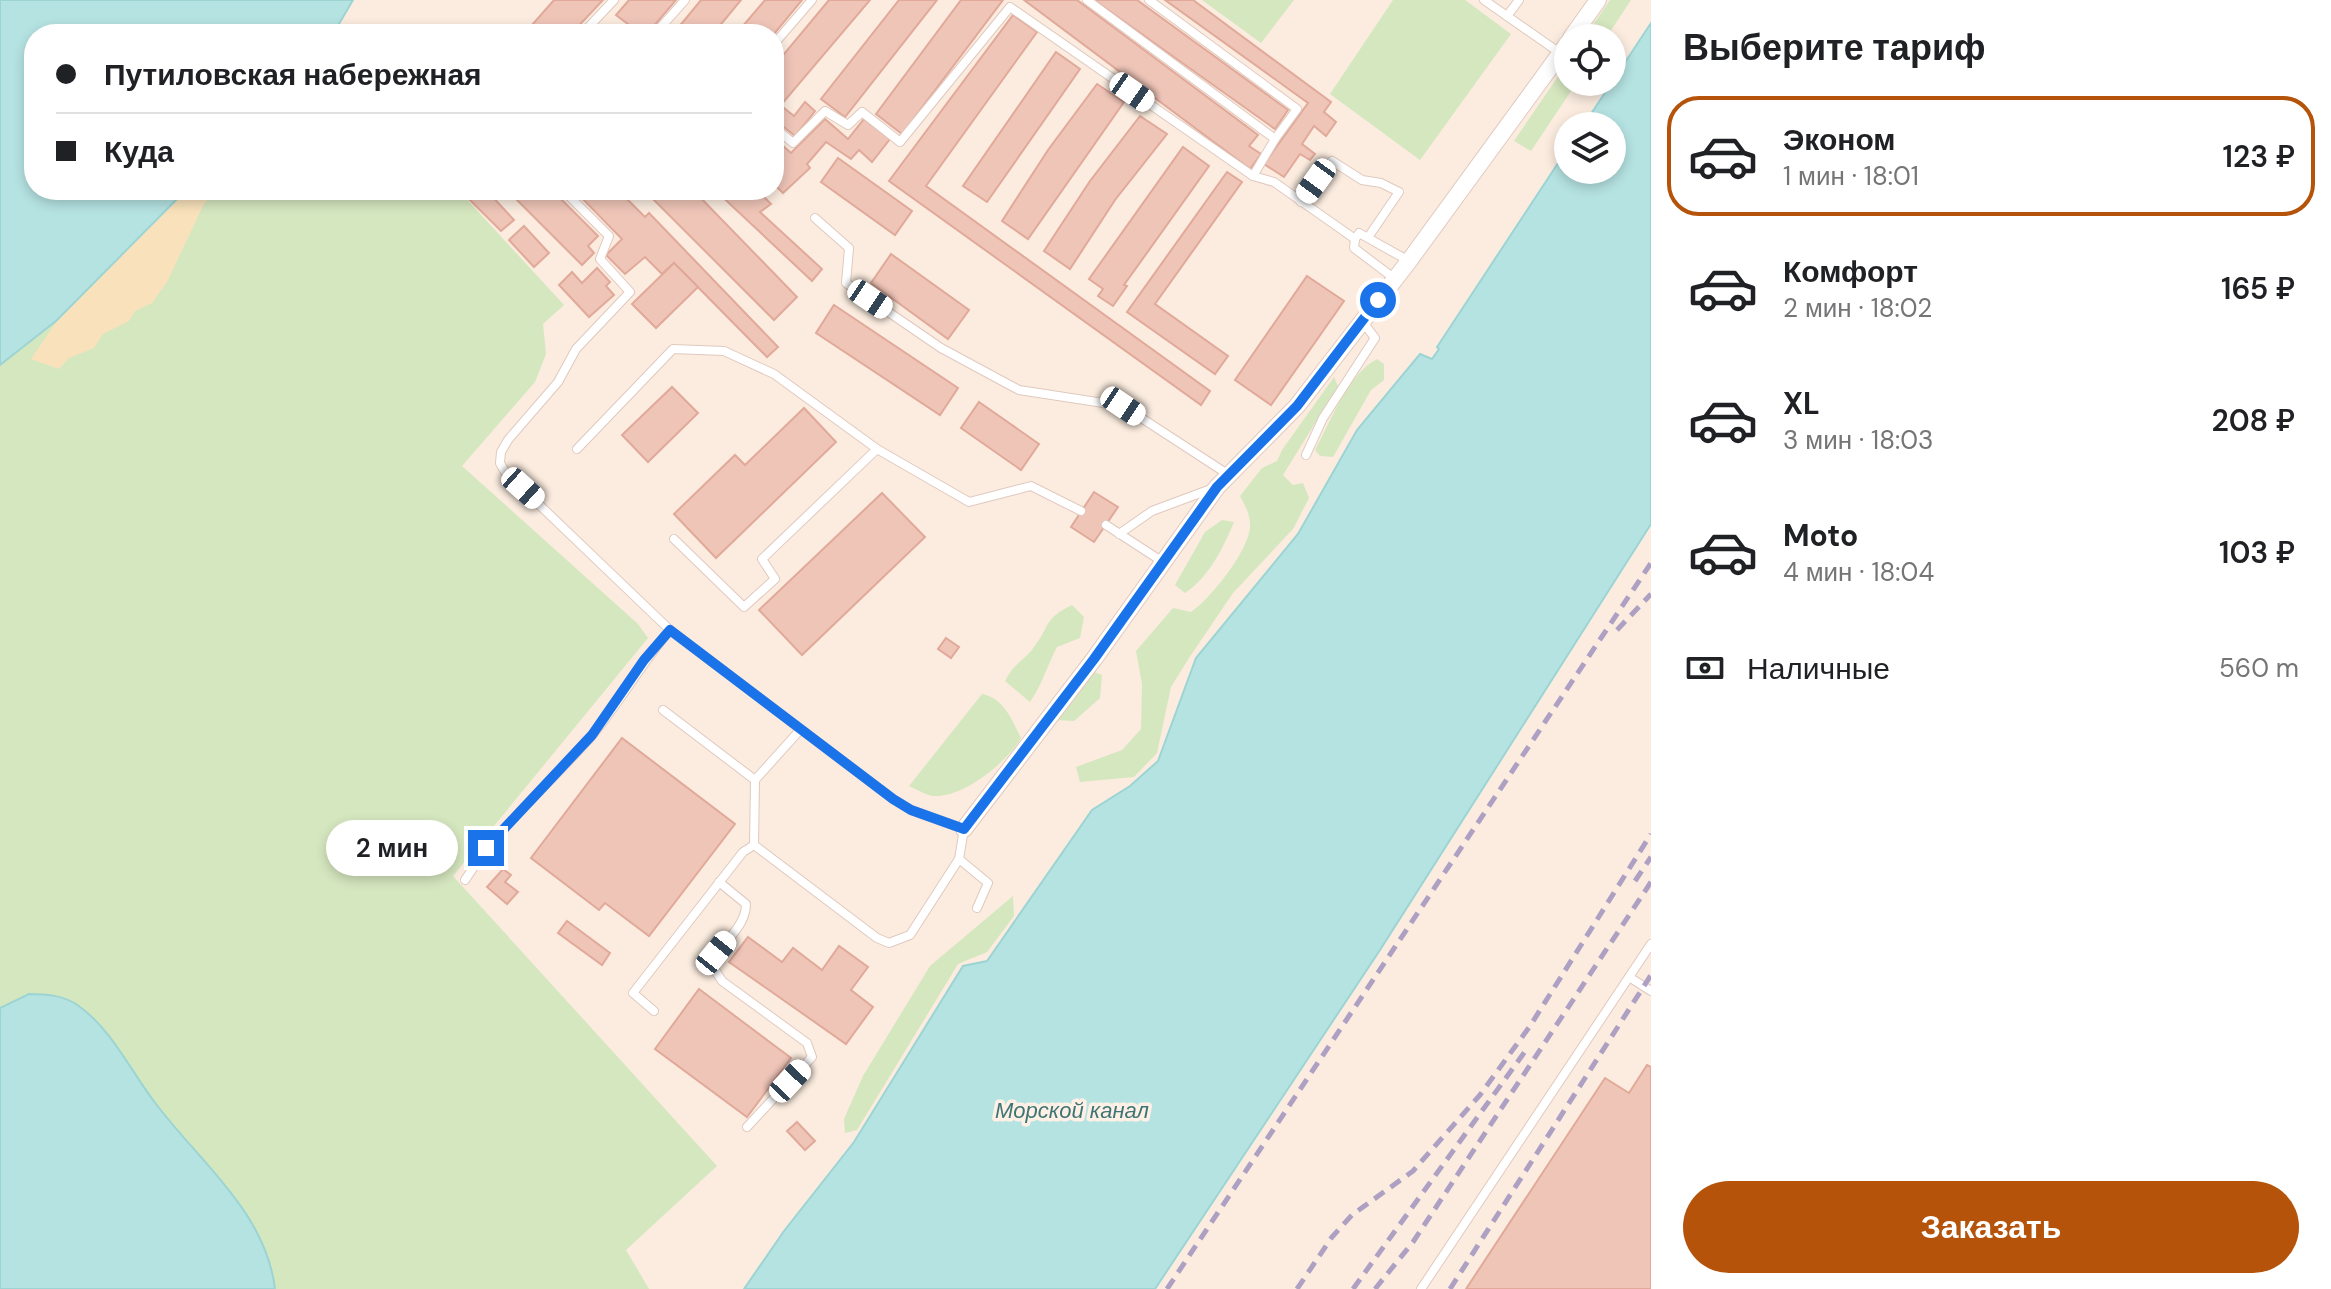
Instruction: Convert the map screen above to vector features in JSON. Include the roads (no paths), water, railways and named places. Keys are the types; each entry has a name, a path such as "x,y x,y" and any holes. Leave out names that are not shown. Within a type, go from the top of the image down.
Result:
{"street":[{"path":"1581,24 1598,0"},
{"path":"964,829 1094,659 1217,487 1297,406 1409,261 1554,62"}],"lane":[{"path":"591,24 614,0"},
{"path":"667,24 685,0"},
{"path":"784,32 812,0"},
{"path":"1087,0 1275,139"},
{"path":"1149,0 1297,109 1253,176"},
{"path":"1484,0 1554,42"},
{"path":"1507,16 1519,0"},
{"path":"784,135 793,143 825,111 848,125 862,112 900,142 1010,7 1253,176 1274,182 1355,239"},
{"path":"1301,202 1332,161 1362,180 1381,183 1399,192 1369,236"},
{"path":"573,200 609,236 600,259 630,292 576,349 558,382 508,440 501,452 500,463 505,472 541,505 564,532 670,630 902,805 964,829 959,859 910,935 889,943 877,938 754,845"},
{"path":"815,218 849,248 846,283 941,348 1019,390 1123,406 1230,476"},
{"path":"1395,279 1354,248 1359,233 1409,261"},
{"path":"1306,455 1323,418 1375,338 1362,321"},
{"path":"577,449 673,349 724,351 774,374 877,449 969,502 1031,486 1081,511"},
{"path":"674,539 744,607 775,579 762,559 877,449"},
{"path":"1119,534 1152,511 1217,487"},
{"path":"1106,525 1163,562"},
{"path":"465,880 486,848 592,735 644,660 670,630"},
{"path":"663,710 755,780"},
{"path":"754,845 755,780 800,730"},
{"path":"654,1011 633,993 743,852 754,845"},
{"path":"959,859 988,883 977,908"},
{"path":"719,882 746,904 746,916 716,953 713,967 722,981 807,1043 812,1057 747,1127"},
{"path":"1421,1289 1651,944"},
{"path":"1629,977 1651,991"}],"water":[{"path":"0,0 353,0 339,24 24,24 24,200 176,200 56,321 0,365"},
{"name":"Морской канал","path":"1651,23 1651,524 1380,950 1155,1289 744,1289 784,1231 854,1142 963,966 987,961 1092,810 1130,786 1158,761 1196,658 1298,534 1357,430 1420,354 1432,359 1554,169 1554,184 1626,184 1626,112 1592,112 1603,96 1626,96 1626,61"},
{"path":"29,994 70,1001 99,1024 170,1122 244,1210 269,1261 275,1289 0,1289 0,1008"}],"railway":[{"path":"1167,1289 1651,563"},
{"path":"1617,630 1651,594"},
{"path":"1297,1289 1332,1237 1352,1215 1413,1171 1480,1095 1530,1026 1651,834"},
{"path":"1635,881 1651,857"},
{"path":"1375,1289 1413,1242 1651,882"},
{"path":"1450,1289 1651,975"},
{"path":"1353,1289 1529,1046"}]}
